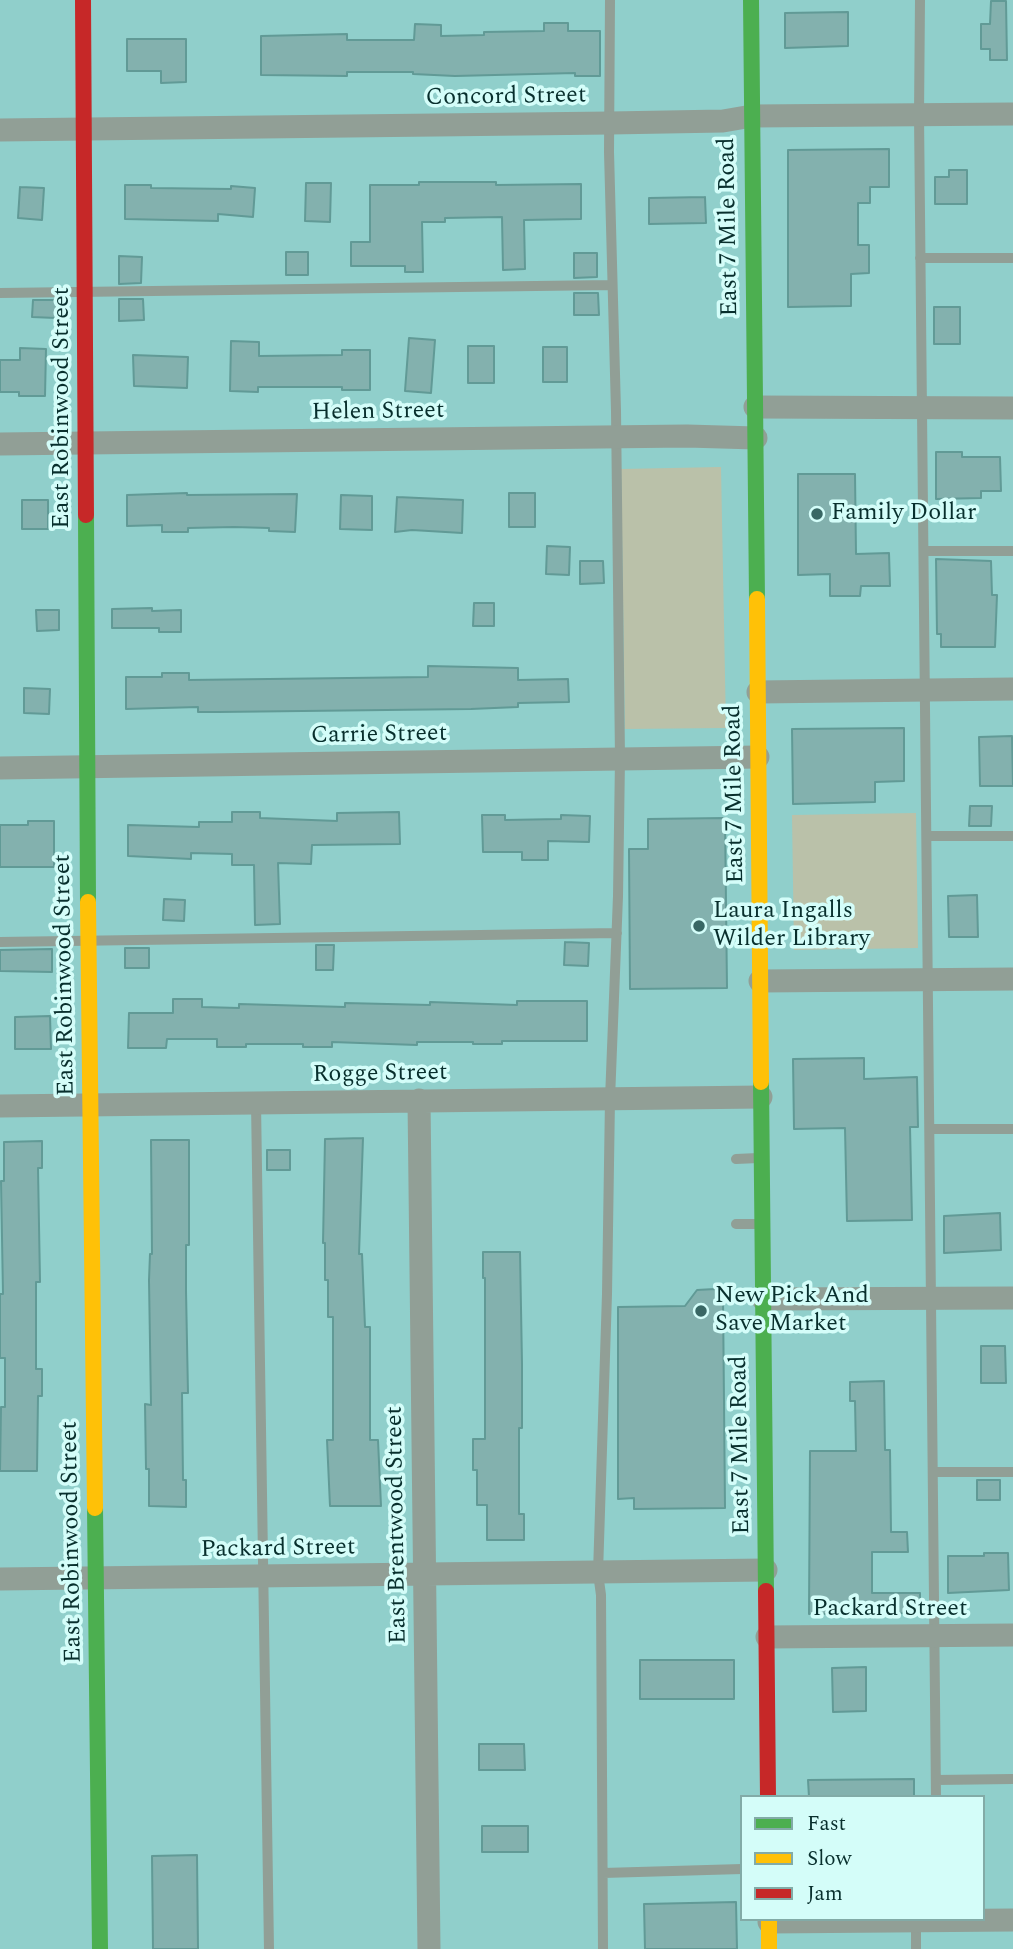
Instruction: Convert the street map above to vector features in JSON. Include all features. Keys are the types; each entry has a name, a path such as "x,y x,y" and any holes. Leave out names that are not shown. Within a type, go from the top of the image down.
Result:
{"street":[{"name":"East Robinwood Street","path":"83,0 86,766 100,1949"},
{"name":"East 7 Mile Road","path":"751,0 768,1795"},
{"name":"Concord Street","path":"0,130 610,123 723,121 752,116 1013,114"},
{"path":"755,407 1013,408"},
{"name":"Helen Street","path":"0,444 615,437 756,438"},
{"path":"758,692 1013,690"},
{"name":"Carrie Street","path":"0,768 758,757"},
{"path":"760,981 1013,979"},
{"name":"Rogge Street","path":"0,1106 761,1097"},
{"name":"East Brentwood Street","path":"419,1101 429,1949"},
{"path":"763,1299 1013,1298"},
{"name":"Packard Street","path":"0,1579 766,1570"},
{"name":"Packard Street","path":"767,1636 1013,1635"},
{"path":"985,1920 1013,1920"},
{"path":"769,1921 769,1949"}],"lane":[{"path":"603,1949 601,1595 598,1573 620,759 609,152 610,0"},
{"path":"920,0 920,258 936,1795"},
{"path":"920,258 1013,258"},
{"path":"0,293 612,285"},
{"path":"924,551 1013,551"},
{"path":"928,836 1013,836"},
{"path":"0,942 617,933"},
{"path":"256,1102 269,1949"},
{"path":"930,1129 1013,1129"},
{"path":"736,1159 761,1158"},
{"path":"736,1224 762,1223"},
{"path":"934,1472 1013,1472"},
{"path":"936,1780 1013,1779"},
{"path":"603,1873 740,1869"},
{"path":"916,1949 930,1921"}],"green space":[{"path":"721,467 726,728 625,729 621,469"},
{"path":"916,813 918,948 794,950 792,815"}],"building":[{"path":"991,1 1006,1 1007,60 990,60 990,49 981,49 981,24 990,24"},
{"path":"848,12 848,46 785,48 785,13"},
{"path":"544,23 568,23 568,31 600,31 600,76 575,76 575,73 455,76 413,72 347,72 347,76 261,75 261,36 347,34 347,40 414,40 415,24 441,25 441,36 544,31"},
{"path":"127,39 186,39 186,82 161,83 161,71 127,71"},
{"path":"889,149 889,187 870,187 870,203 858,203 858,245 869,245 869,273 851,274 851,306 788,307 788,150"},
{"path":"949,170 967,170 967,204 935,204 935,177 949,177"},
{"path":"419,182 581,184 581,219 524,220 525,269 503,270 502,217 445,218 445,222 422,222 423,272 405,272 405,266 351,266 351,242 370,242 370,185 419,185"},
{"path":"306,183 331,183 330,222 305,221"},
{"path":"125,185 151,185 151,188 255,188 253,217 218,214 218,221 125,219"},
{"path":"20,187 44,188 42,220 18,218"},
{"path":"705,197 706,223 649,224 649,198"},
{"path":"286,252 308,252 308,275 286,275"},
{"path":"574,253 597,253 597,277 574,278"},
{"path":"119,256 142,257 141,283 119,284"},
{"path":"574,293 598,293 599,315 574,315"},
{"path":"119,299 143,299 144,320 119,321"},
{"path":"33,300 57,300 56,318 32,317"},
{"path":"934,307 960,307 960,344 934,344"},
{"path":"409,338 435,340 431,393 405,391"},
{"path":"231,341 259,342 259,356 342,355 342,350 370,350 370,390 342,390 342,387 258,387 258,392 230,391"},
{"path":"468,346 494,346 494,383 468,383"},
{"path":"543,347 567,347 567,382 543,382"},
{"path":"20,348 46,349 45,396 19,396 19,392 0,392 0,360 20,360"},
{"path":"133,355 188,357 187,388 134,386"},
{"path":"936,452 962,452 962,457 1000,457 1001,491 981,491 981,498 936,499"},
{"path":"798,474 855,474 856,554 889,553 890,586 861,586 860,596 830,596 830,574 798,575"},
{"path":"509,493 535,493 535,527 509,527"},
{"path":"297,494 295,532 234,527 188,528 188,532 162,532 162,525 127,526 127,495"},
{"path":"341,495 372,496 372,530 340,529"},
{"path":"397,497 463,500 462,533 412,530 395,532"},
{"path":"22,500 48,500 48,529 22,529"},
{"path":"547,546 570,547 569,575 546,574"},
{"path":"936,559 991,561 992,595 997,595 995,647 941,647 941,634 937,634"},
{"path":"580,561 603,561 604,583 580,584"},
{"path":"474,603 494,603 494,626 473,626"},
{"path":"152,608 152,611 181,610 181,632 159,632 159,628 112,628 112,609"},
{"path":"36,610 59,610 59,630 37,631"},
{"path":"428,666 518,668 518,680 568,679 569,702 518,703 518,707 471,709 198,712 198,707 126,709 126,677 162,677 162,673 189,673 189,680 428,677"},
{"path":"24,688 50,689 49,714 24,713"},
{"path":"904,728 904,781 875,782 875,802 793,804 792,729"},
{"path":"1012,736 1013,786 980,786 979,737"},
{"path":"970,806 992,806 991,826 969,826"},
{"path":"232,812 260,812 260,818 337,821 337,813 399,812 400,844 312,845 311,864 278,863 280,924 255,925 254,865 232,865 232,854 191,853 191,859 128,856 128,825 199,827 199,822 232,822"},
{"path":"482,815 505,815 505,820 561,819 561,815 590,816 589,842 548,841 548,860 522,860 522,852 483,852"},
{"name":"Laura Ingalls Wilder Library","path":"725,818 727,988 630,989 629,849 648,849 648,819"},
{"path":"28,821 54,821 54,867 0,867 0,825 28,825"},
{"path":"977,895 978,937 949,937 948,896"},
{"path":"164,899 185,900 184,921 163,920"},
{"path":"565,942 589,943 588,966 564,965"},
{"path":"316,945 334,945 333,970 316,970"},
{"path":"125,948 149,948 149,968 125,968"},
{"path":"52,949 52,972 0,971 0,950"},
{"path":"173,999 202,999 202,1007 239,1008 239,1004 345,1007 345,1003 517,1005 517,1001 587,1001 587,1041 502,1041 502,1044 417,1042 417,1045 332,1042 332,1047 246,1044 246,1047 217,1047 217,1039 167,1039 166,1048 128,1048 129,1013 173,1013"},
{"path":"50,1016 51,1049 15,1049 15,1017"},
{"path":"864,1058 864,1079 917,1077 918,1127 910,1127 912,1220 847,1221 845,1128 794,1129 793,1059"},
{"path":"363,1138 359,1254 362,1254 365,1327 370,1327 370,1440 378,1440 381,1506 330,1506 327,1440 333,1440 333,1317 328,1317 328,1280 325,1280 323,1243 325,1139"},
{"path":"151,1140 189,1140 189,1245 186,1245 188,1393 182,1393 186,1507 149,1506 145,1404 151,1405"},
{"path":"42,1141 42,1168 38,1168 40,1282 36,1282 36,1369 42,1369 42,1396 38,1396 37,1471 0,1471 1,1407 5,1407 5,1358 0,1358 0,1294 3,1294 1,1181 4,1181 4,1142"},
{"path":"267,1150 290,1150 290,1170 267,1170"},
{"path":"1000,1213 1001,1250 944,1253 944,1216"},
{"path":"483,1252 520,1252 522,1428 519,1428 519,1514 524,1514 524,1540 487,1540 487,1505 477,1505 477,1470 473,1470 473,1439 485,1439"},
{"path":"715,1289 723,1297 725,1508 634,1509 634,1498 618,1499 618,1307 685,1306 697,1290"},
{"path":"981,1346 1005,1346 1006,1383 981,1383"},
{"path":"884,1381 885,1450 890,1450 891,1532 907,1532 908,1552 872,1552 872,1593 920,1593 920,1613 809,1614 810,1451 856,1451 855,1401 850,1401 850,1382"},
{"path":"977,1480 1000,1480 1000,1500 977,1500"},
{"path":"984,1553 1008,1553 1009,1590 948,1593 948,1556 984,1556"},
{"path":"640,1660 734,1660 734,1699 640,1699"},
{"path":"866,1667 866,1711 833,1712 832,1668"},
{"path":"479,1744 524,1744 525,1770 479,1770"},
{"path":"914,1779 914,1795 809,1795 808,1780"},
{"path":"482,1826 528,1826 528,1852 482,1852"},
{"path":"197,1855 198,1949 153,1949 152,1856"},
{"path":"736,1902 737,1949 645,1949 644,1904"}],"traffic: fast":[{"path":"751,0 757,599"},
{"path":"86,515 88,902"},
{"path":"761,1082 766,1591"},
{"path":"95,1508 100,1949"}],"traffic: slow":[{"path":"757,599 761,1082"},
{"path":"88,902 95,1508"},
{"path":"769,1921 769,1949"}],"traffic: jam":[{"path":"83,0 86,515"},
{"path":"766,1591 768,1795"}],"place":[{"name":"Family Dollar","path":"817,514"},
{"name":"Laura Ingalls Wilder Library","path":"699,926"},
{"name":"New Pick And Save Market","path":"701,1311"}]}
